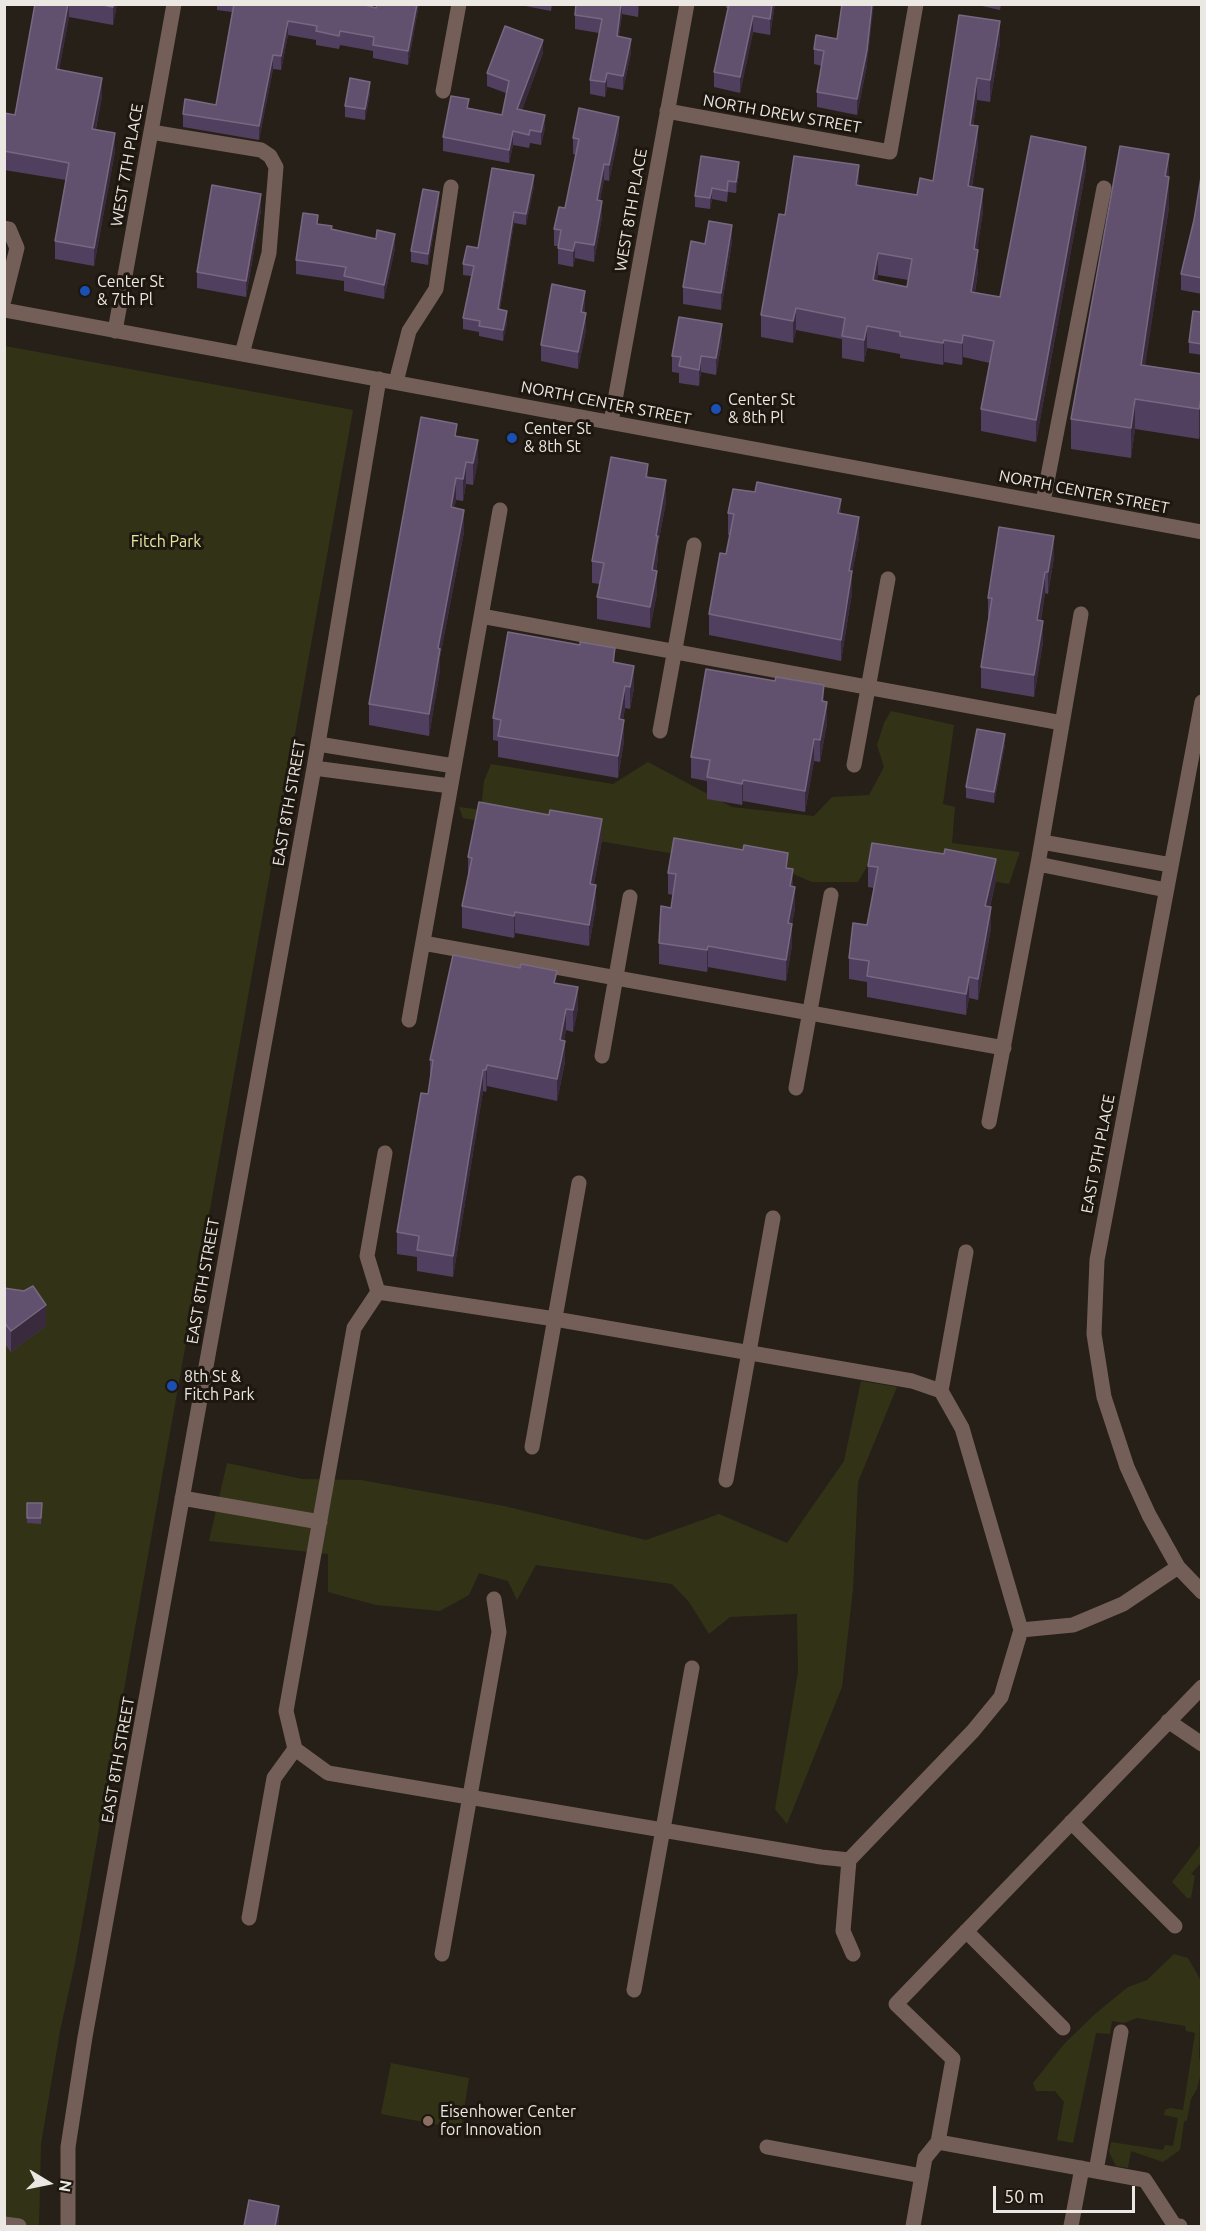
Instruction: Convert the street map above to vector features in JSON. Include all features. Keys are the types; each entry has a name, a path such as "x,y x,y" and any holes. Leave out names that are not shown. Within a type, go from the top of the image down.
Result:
{"street":[{"name":"WEST 7TH PLACE","path":"115,331 174,4"},
{"path":"443,91 459,4"},
{"name":"WEST 8TH PLACE","path":"611,422 687,4"},
{"name":"NORTH DREW STREET","path":"667,111 890,152 916,4"},
{"path":"151,132 261,150 270,156 276,167 269,253 242,354"},
{"path":"396,382 409,331 435,289 451,187"},
{"path":"1043,502 1104,188"},
{"path":"4,228 9,229 17,248 4,300"},
{"name":"NORTH CENTER STREET","path":"4,310 1202,532"},
{"name":"EAST 8TH STREET","path":"68,2226 68,2147 80,2069 314,768 380,379"},
{"path":"409,1020 500,510"},
{"path":"660,731 694,545"},
{"path":"854,765 888,579"},
{"path":"989,1122 1042,842 1081,614"},
{"path":"481,616 1062,723"},
{"name":"EAST 9TH PLACE","path":"1202,702 1097,1260 1094,1334 1104,1397 1127,1467 1149,1515 1178,1567 1202,1592"},
{"path":"318,744 454,766"},
{"path":"314,768 450,786"},
{"path":"1042,842 1171,865"},
{"path":"1038,864 1166,890"},
{"path":"796,1088 831,895"},
{"path":"602,1056 630,897"},
{"path":"423,944 1004,1048"},
{"path":"378,1292 367,1256 385,1153"},
{"path":"532,1447 579,1183"},
{"path":"726,1480 773,1218"},
{"path":"853,1954 843,1931 849,1860 974,1731 1001,1697 1021,1630 962,1428 941,1391 966,1252"},
{"path":"378,1292 555,1319 912,1381 941,1391"},
{"path":"378,1292 354,1328 286,1711 295,1749 328,1773 849,1860"},
{"path":"182,1498 320,1522"},
{"path":"1021,1630 1073,1625 1123,1604 1178,1567"},
{"path":"442,1954 499,1632 494,1599"},
{"path":"634,1990 692,1668"},
{"path":"913,2226 925,2158 938,2142 953,2059 896,2004 1202,1687"},
{"path":"1168,1721 1202,1744"},
{"path":"249,1918 274,1778 295,1749"},
{"path":"1071,1822 1175,1926"},
{"path":"966,1931 1063,2028"},
{"path":"1071,2226 1089,2169 1121,2032"},
{"path":"938,2142 1145,2180 1175,2226 1180,2226"},
{"path":"766,2147 922,2176"}],"green space":[{"name":"Fitch Park","path":"5,346 353,410 75,1963 60,2031 41,2144 39,2226 5,2226"},
{"path":"891,711 954,725 943,804 955,807 952,843 1020,852 1009,884 871,860 858,882 812,882 779,868 758,868 463,818 459,807 481,810 484,781 491,764 613,784 648,762 732,807 814,816 832,797 869,795 884,767 877,745 884,723"},
{"path":"861,1381 897,1387 858,1482 853,1589 842,1687 787,1824 775,1809 798,1672 797,1614 730,1617 709,1634 689,1602 672,1584 536,1565 517,1600 508,1581 479,1573 469,1595 440,1611 376,1605 328,1592 328,1554 209,1541 227,1463 302,1479 361,1480 504,1506 646,1540 719,1514 787,1543 844,1461"},
{"path":"1201,1844 1201,1863 1191,1874 1195,1876 1191,1898 1187,1898 1172,1882"},
{"path":"1174,1954 1188,1958 1201,1981 1199,2057 1202,2068 1197,2089 1191,2099 1187,2120 1184,2122 1180,2150 1163,2162 1131,2151 1128,2168 1116,2166 1109,2152 1111,2142 1163,2150 1165,2145 1173,2146 1178,2118 1164,2115 1165,2110 1170,2108 1183,2110 1195,2033 1186,2031 1185,2026 1137,2018 1124,2023 1112,2021 1110,2034 1096,2033 1073,2143 1057,2140 1064,2102 1055,2091 1036,2091 1033,2083 1065,2043 1095,2014 1128,1987 1147,1980"},
{"path":"391,2063 469,2078 461,2129 381,2114"}],"building":[{"path":"35,4 68,4 56,69 102,78 92,129 115,133 94,248 55,241 69,163 4,151 4,113 15,115"},
{"path":"234,4 362,4 376,8 377,4 417,4 408,51 373,45 374,37 340,31 339,36 316,31 317,26 288,21 281,56 273,55 259,126 183,114 185,99 216,105"},
{"path":"576,4 621,4 617,36 631,39 623,76 607,73 605,82 590,80 602,19 575,15"},
{"path":"729,4 772,4 770,19 753,16 740,77 714,72"},
{"path":"842,4 872,4 867,50 857,99 817,92 824,51 814,49 816,35 837,39"},
{"path":"959,15 1000,21 990,80 977,78 970,125 978,126 968,186 983,189 974,249 978,250 971,292 1000,297 1031,136 1086,147 1036,420 981,409 994,341 963,335 962,343 944,340 943,343 900,336 900,332 867,326 864,340 842,336 845,318 796,308 793,321 761,315 779,214 785,215 794,156 859,165 856,185 917,195 920,178 933,181","holes":["878,253 912,259 907,287 873,280"]},
{"path":"505,26 543,40 517,109 545,115 541,132 530,130 529,135 513,131 509,150 443,137 451,96 469,99 467,108 502,115 509,81 487,73"},
{"path":"350,78 370,82 365,109 345,106"},
{"path":"579,108 619,117 609,165 604,164 597,200 602,201 594,245 575,242 573,251 558,248 561,230 554,229 559,207 565,208 579,139 573,138"},
{"path":"1120,146 1169,154 1165,176 1169,177 1141,365 1202,374 1199,409 1135,399 1131,428 1071,419"},
{"path":"701,156 739,162 736,182 728,181 727,191 712,188 710,198 695,196"},
{"path":"492,168 534,175 526,214 514,212 498,309 507,311 503,330 479,326 480,321 463,318 474,266 463,264 467,246 478,248"},
{"path":"1202,171 1202,278 1181,274 1194,220"},
{"path":"212,185 261,194 246,281 197,272"},
{"path":"423,189 439,192 428,254 411,251"},
{"path":"303,213 318,215 317,224 332,226 331,229 376,239 377,230 395,234 384,285 344,276 346,267 296,260"},
{"path":"709,221 732,225 721,293 683,287 691,241 705,244"},
{"path":"552,284 585,291 581,312 586,313 578,352 541,345"},
{"path":"1193,311 1202,312 1202,344 1189,342"},
{"path":"679,317 722,324 716,358 701,356 699,370 679,366 681,357 672,356"},
{"path":"421,417 457,424 455,436 478,440 473,463 466,462 463,479 456,478 451,507 464,510 438,648 440,649 429,714 369,704"},
{"path":"611,457 648,464 646,477 666,480 656,536 658,536 652,570 657,571 650,607 597,597 604,563 592,561"},
{"path":"757,482 841,499 838,513 859,517 849,571 852,571 841,640 709,614 720,553 726,554 734,514 728,513 733,489 755,492"},
{"path":"999,527 1054,536 1037,620 1043,621 1034,675 981,667 992,598 988,598"},
{"path":"508,632 580,645 580,642 615,648 613,662 634,666 630,687 625,686 619,719 624,720 618,756 498,736 501,720 493,718"},
{"path":"706,669 775,681 776,677 824,685 822,701 827,702 820,740 814,739 805,791 743,780 742,784 707,777 710,760 691,757"},
{"path":"977,729 1005,734 994,792 966,787"},
{"path":"479,802 549,815 550,810 602,819 590,884 596,885 589,925 515,912 514,916 462,906 472,858 468,857"},
{"path":"674,838 743,850 744,845 788,853 786,868 793,869 790,886 795,887 788,923 792,924 786,960 708,946 707,950 659,943 661,906 671,908 676,874 668,873"},
{"path":"872,843 944,854 945,849 996,859 985,906 991,907 978,979 969,977 966,994 867,976 869,961 849,958 853,923 867,925 878,867 868,866"},
{"path":"453,955 520,968 521,964 557,971 554,983 578,987 573,1010 566,1009 560,1040 565,1041 557,1079 487,1065 486,1070 483,1070 453,1256 417,1250 419,1236 397,1232 421,1093 428,1094 433,1060 430,1060"},
{"path":"33,1286 46,1305 11,1331 4,1322 4,1288 24,1291"},
{"path":"27,1503 42,1503 41,1518 27,1518"},
{"path":"249,2200 279,2206 275,2226 244,2226"}],"place":[{"name":"Center St & 7th Pl","path":"85,291"},
{"name":"Center St & 8th Pl","path":"716,409"},
{"name":"Center St & 8th St","path":"512,438"},
{"name":"8th St & Fitch Park","path":"172,1386"},
{"name":"Eisenhower Center for Innovation","path":"428,2121"}]}
